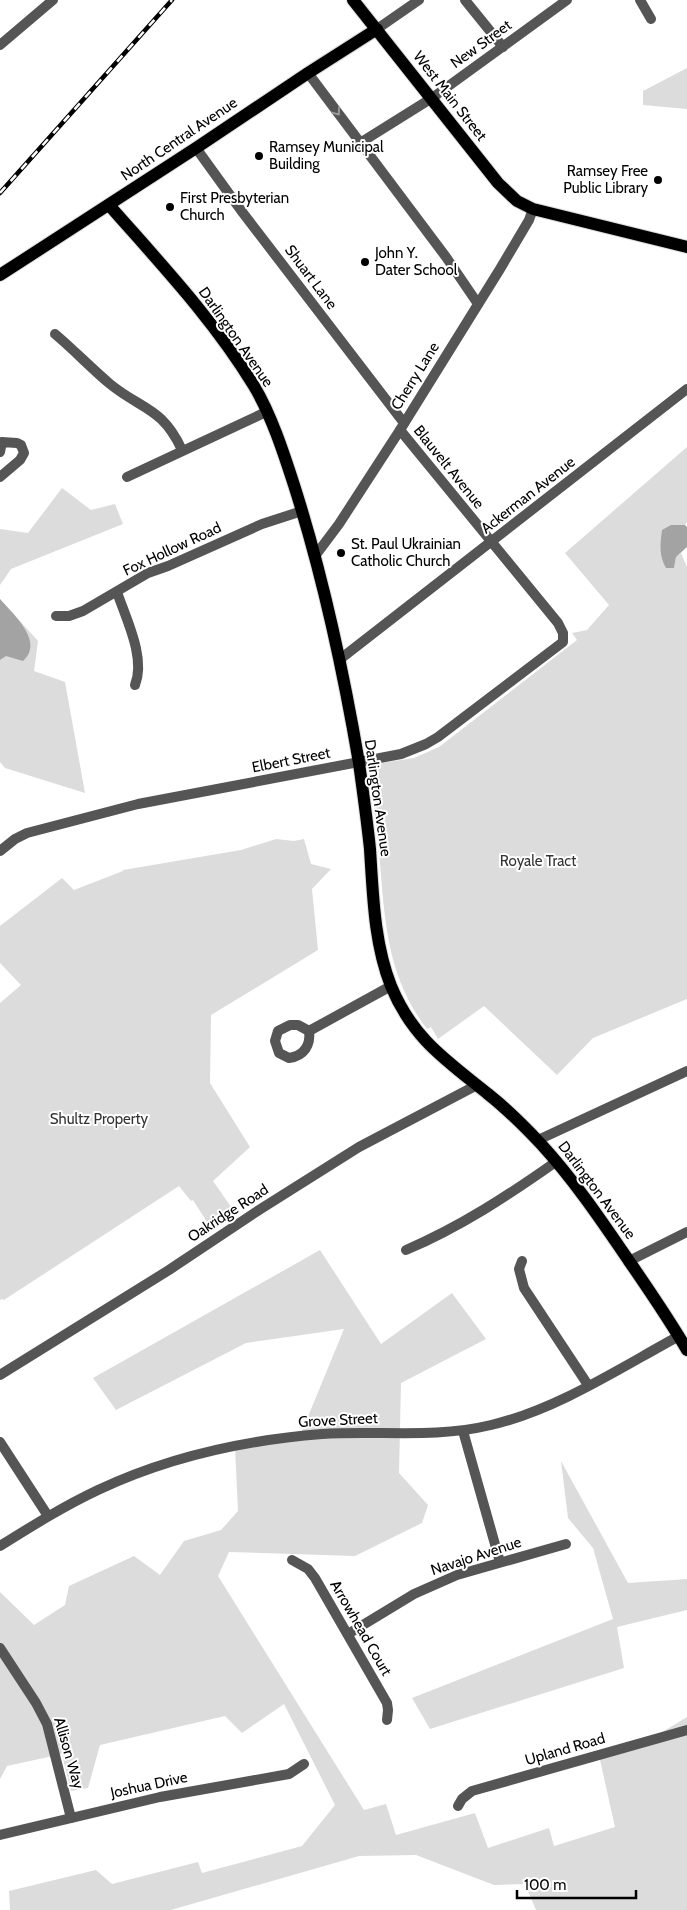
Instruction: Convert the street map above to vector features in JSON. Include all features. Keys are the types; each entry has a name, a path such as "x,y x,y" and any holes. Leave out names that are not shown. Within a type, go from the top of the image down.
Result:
{"main road":[{"name":"West Main Street","path":"354,0 508,194 530,208"},
{"name":"North Central Avenue","path":"0,275 377,29"},
{"name":"Darlington Avenue","path":"109,205 177,282 218,334 256,389 281,447 315,556 340,660 368,830 374,913 381,953 391,986 406,1015 423,1038 447,1063 477,1085 515,1118 557,1161 589,1201 659,1304 687,1350"},
{"path":"530,208 687,247"}],"street":[{"path":"0,45 53,0"},
{"path":"377,29 419,0"},
{"path":"465,0 503,47"},
{"name":"New Street","path":"360,143 432,98 567,0"},
{"path":"640,0 651,19"},
{"path":"308,73 446,257 478,304"},
{"name":"Shuart Lane","path":"196,148 402,426"},
{"name":"Cherry Lane","path":"315,556 402,426 478,304 529,220 530,208"},
{"path":"55,334 110,384 160,416 170,427 182,450"},
{"name":"Ackerman Avenue","path":"340,660 687,389"},
{"path":"127,477 266,412"},
{"name":"Blauvelt Avenue","path":"402,426 558,623 563,633 563,642"},
{"path":"0,477 20,460 24,453 21,445 17,442 1,444"},
{"name":"Fox Hollow Road","path":"56,616 69,616 83,612 148,573 262,524 302,512"},
{"path":"117,592 134,643 138,662 139,675 135,685"},
{"name":"Elbert Street","path":"1,847 27,834 138,804 401,754 438,737 563,642"},
{"path":"310,1031 391,986"},
{"path":"538,1140 687,1071"},
{"name":"Oakridge Road","path":"0,1375 169,1270 259,1210 359,1148 477,1085"},
{"path":"406,1250 429,1240 506,1197 557,1161"},
{"path":"629,1261 687,1232"},
{"path":"522,1261 519,1269 524,1288 588,1385"},
{"name":"Grove Street","path":"0,1546 48,1516 99,1489 179,1460 240,1446 322,1434 372,1432 420,1434 463,1431 491,1425 537,1411 679,1336"},
{"path":"463,1431 500,1562"},
{"path":"0,1442 48,1516"},
{"name":"Navajo Avenue","path":"348,1634 435,1584 472,1570 566,1544"},
{"name":"Arrowhead Court","path":"292,1560 314,1575 387,1703 387,1720"},
{"name":"Allison Way","path":"0,1648 36,1703 46,1724 71,1818"},
{"name":"Upland Road","path":"458,1806 462,1799 472,1791 687,1730"},
{"name":"Joshua Drive","path":"0,1835 160,1797 289,1774 304,1764"}],"green space":[{"path":"687,68 687,109 643,105 643,91"},
{"name":"Royale Tract","path":"687,447 687,522 685,525 671,525 674,568 676,557 681,553 687,567 687,999 593,1038 557,1075 484,1006 438,1039 431,1027 427,1029 414,1010 396,970 384,908 368,765 414,758 439,747 577,640 572,633 587,630 609,605 565,553"},
{"path":"62,488 91,510 115,504 123,524 11,569 0,585 0,529 28,533"},
{"path":"0,599 38,641 34,671 65,682 85,793 5,768 0,762"},
{"name":"Shultz Property","path":"276,839 294,841 304,839 311,864 331,869 312,889 318,950 211,1015 210,1083 250,1147 213,1181 236,1214 212,1230 193,1200 191,1201 179,1186 4,1300 0,1300 0,1003 21,985 0,963 0,926 62,878 74,890 123,870 241,850"},
{"path":"320,1250 381,1344 452,1293 486,1339 401,1383 399,1473 428,1505 422,1523 355,1556 229,1552 218,1576 364,1810 386,1804 396,1835 475,1813 488,1848 549,1828 554,1846 615,1827 598,1751 659,1734 687,1717 687,1910 536,1910 525,1884 494,1885 416,1855 359,1856 171,1910 10,1910 9,1891 96,1870 112,1884 198,1862 202,1873 302,1846 335,1805 284,1704 242,1733 225,1716 100,1745 88,1788 71,1791 62,1754 7,1766 0,1779 0,1592 34,1625 65,1605 69,1586 134,1556 160,1575 184,1541 221,1530 238,1511 235,1447 300,1436 344,1329 246,1343 116,1410 93,1378"},
{"path":"561,1461 628,1583 687,1579 687,1610 617,1627 624,1668 430,1729 412,1698 613,1619 593,1548 568,1518"}],"shaded area":[{"path":"671,525 685,525 687,527 687,547 676,557 674,568 666,568 661,554 661,535 662,530"},
{"path":"0,599 19,620 29,637 31,645 29,653 23,661 6,656 0,660"}],"railway":[{"path":"0,193 172,0"}],"place":[{"name":"Ramsey Municipal Building","path":"259,156"},
{"name":"Ramsey Free Public Library","path":"658,180"},
{"name":"First Presbyterian Church","path":"170,207"},
{"name":"John Y. Dater School","path":"365,262"},
{"name":"St. Paul Ukrainian Catholic Church","path":"341,553"}]}
